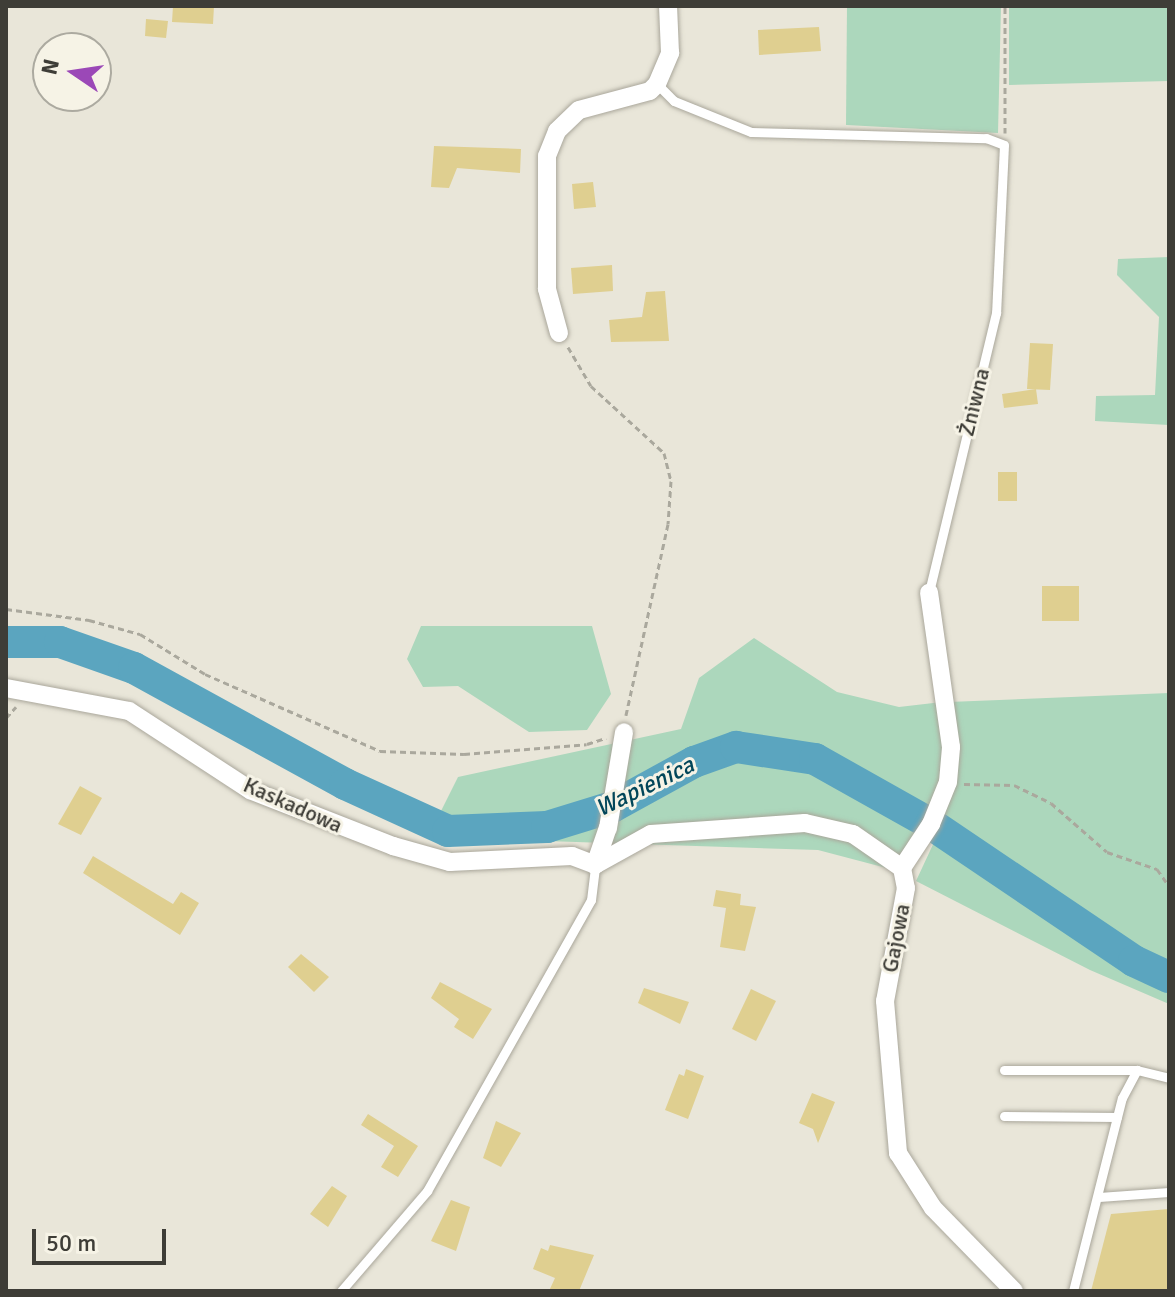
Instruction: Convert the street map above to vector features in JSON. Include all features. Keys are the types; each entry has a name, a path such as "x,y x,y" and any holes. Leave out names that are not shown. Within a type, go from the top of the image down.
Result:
{"street":[{"path":"559,333 547,289 547,156 557,131 579,110 650,91 657,84 670,53 668,6"},
{"name":"Żniwna","path":"929,593 951,747 946,788"},
{"name":"Kaskadowa","path":"6,688 129,711 250,790 393,846 450,862 572,856 595,865"},
{"path":"595,865 608,828 624,732"},
{"path":"595,865 651,834 805,823 853,834 902,868 946,788"},
{"name":"Gajowa","path":"902,868 906,888 885,1001 898,1153 933,1208 1014,1291"}],"lane":[{"path":"657,84 674,101 751,132 986,138 1004,145"},
{"name":"Żniwna","path":"929,593 996,313 1004,145"},
{"path":"341,1291 427,1191 591,900 595,865"},
{"path":"1004,1070 1137,1070 1169,1078"},
{"path":"1073,1291 1117,1117 1137,1070"},
{"path":"1004,1116 1117,1117"},
{"path":"1099,1197 1169,1192"}],"path":[{"path":"1004,145 1005,6"},
{"path":"6,609 89,620 140,634 205,674 380,751 412,756 495,752 587,744 624,732 668,524 671,481 664,453 591,386 559,333"},
{"path":"946,788 1014,785 1051,803 1107,852 1157,869 1169,886"}],"green space":[{"path":"847,6 1001,6 998,133 846,125"},
{"path":"1009,6 1169,6 1169,81 1009,85"},
{"path":"1169,257 1169,425 1095,421 1096,396 1155,395 1159,317 1117,275 1118,259"},
{"path":"421,626 592,626 611,694 587,730 529,732 458,686 423,687 407,659"},
{"path":"754,638 837,692 899,707 942,702 946,747 935,810 894,870 818,850 428,837 458,777 681,729 699,678"},
{"path":"1169,693 1169,964 1150,957 941,812 949,702"},
{"path":"936,838 1122,968 1169,991 1169,1004 1090,970 916,881"}],"building":[{"path":"173,6 214,6 213,24 172,22"},
{"path":"146,19 168,21 166,38 145,36"},
{"path":"819,27 821,51 759,55 758,30"},
{"path":"434,146 521,149 520,173 457,168 449,188 431,187"},
{"path":"593,182 596,207 574,209 572,184"},
{"path":"612,265 613,291 573,294 571,268"},
{"path":"665,291 669,341 611,342 609,320 642,317 646,292"},
{"path":"1030,343 1053,344 1050,390 1027,389"},
{"path":"1036,389 1038,404 1004,408 1002,394"},
{"path":"998,472 1017,472 1017,501 998,501"},
{"path":"1042,586 1079,586 1079,621 1042,621"},
{"path":"80,786 102,798 81,835 58,824"},
{"path":"93,856 173,904 181,892 199,903 180,935 83,873"},
{"path":"716,890 741,894 740,905 756,907 745,951 720,947 726,908 713,906"},
{"path":"301,954 329,977 314,992 288,967"},
{"path":"440,982 492,1009 473,1039 454,1027 459,1019 431,998"},
{"path":"644,988 689,1002 680,1024 638,1003"},
{"path":"751,989 776,1001 756,1041 732,1029"},
{"path":"686,1069 704,1076 688,1119 665,1110 679,1074 684,1076"},
{"path":"812,1093 835,1102 818,1143 813,1129 799,1123"},
{"path":"368,1114 418,1146 398,1177 381,1167 394,1146 361,1125"},
{"path":"496,1121 521,1133 501,1167 483,1158"},
{"path":"332,1186 347,1196 328,1227 310,1214"},
{"path":"451,1200 470,1207 456,1251 431,1241"},
{"path":"1169,1209 1169,1291 1091,1291 1111,1214"},
{"path":"550,1245 594,1255 579,1291 549,1291 555,1278 533,1269 541,1248 548,1251"}],"waterway":[{"name":"Wapienica","path":"6,642 60,642 134,668 345,784 448,831 547,827 612,807 694,762 736,747 815,759 931,824 1134,961 1169,977"}]}
